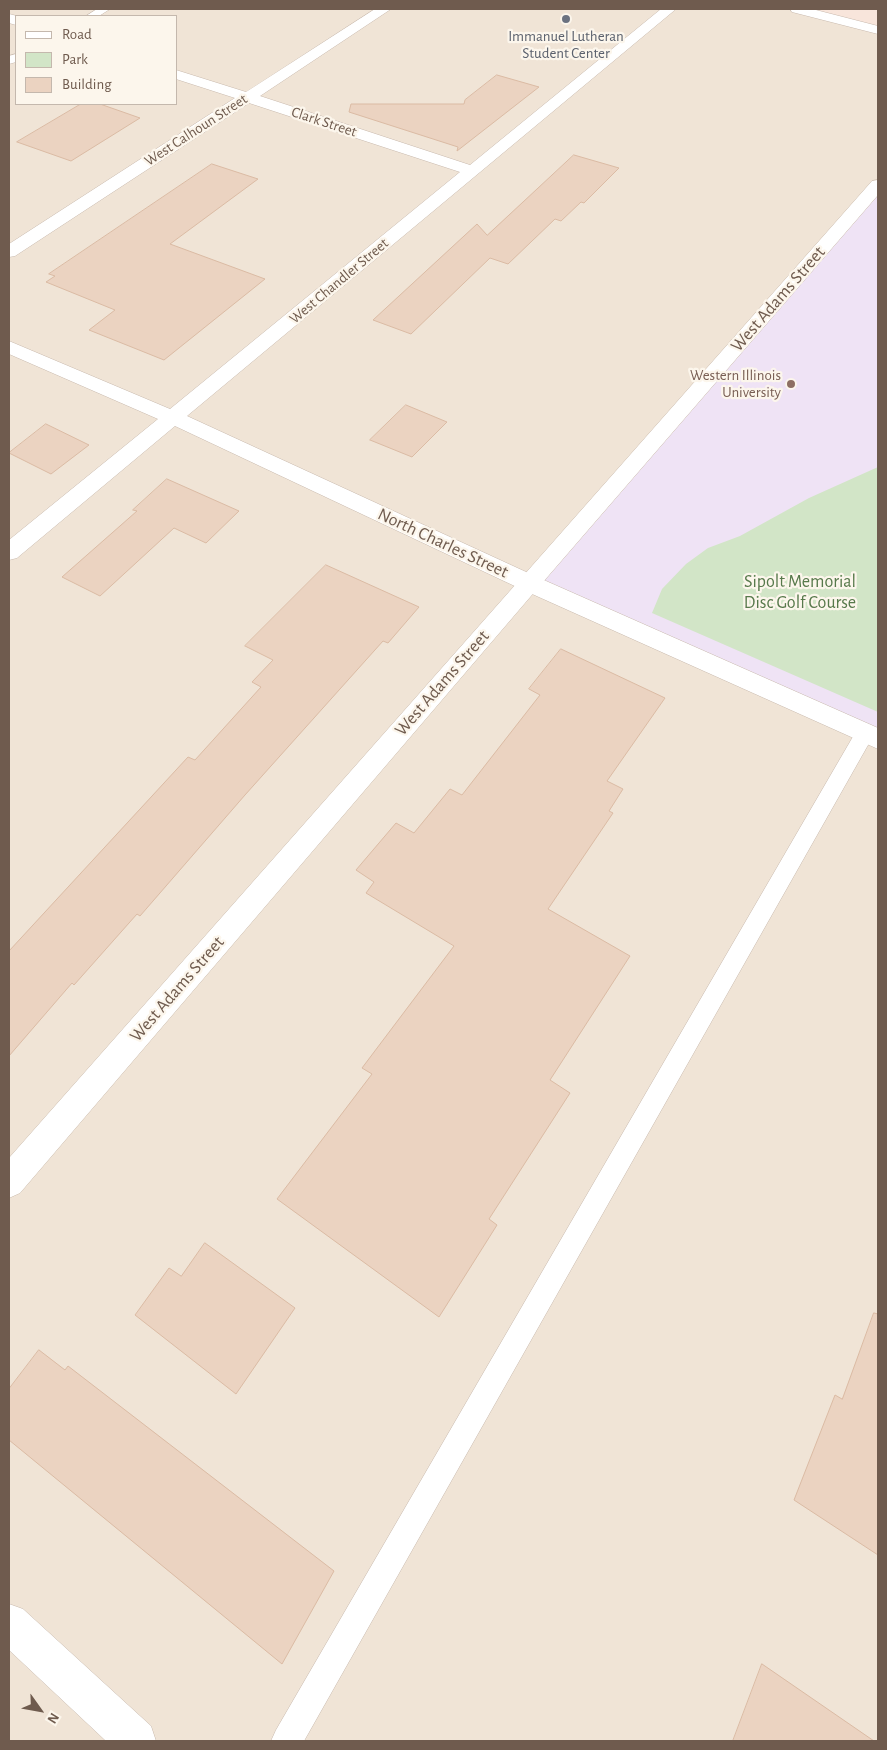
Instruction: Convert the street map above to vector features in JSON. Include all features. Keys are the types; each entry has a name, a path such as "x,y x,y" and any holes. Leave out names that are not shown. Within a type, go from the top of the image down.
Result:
{"street":[{"name":"West Calhoun Street","path":"9,252 384,9"},
{"name":"West Chandler Street","path":"9,552 669,9"},
{"path":"797,9 878,30"},
{"name":"Clark Street","path":"178,75 473,171"},
{"name":"West Adams Street","path":"9,1182 529,583 878,185"},
{"name":"North Charles Street","path":"9,347 174,418 529,583 872,736"},
{"path":"9,1623 136,1741"}],"lane":[{"path":"93,15 105,9"},
{"path":"287,1741 872,736"}],"shaded area":[{"path":"9,9 797,9 878,30 878,185 529,583 878,742 878,1741 9,1741"},
{"path":"797,9 878,9 878,30"},
{"name":"Western Illinois University","path":"878,185 878,742 529,583"}],"green space":[{"name":"Sipolt Memorial Disc Golf Course","path":"878,467 878,712 652,613 662,589 686,564 708,548 740,536 809,498"}],"building":[{"path":"497,75 539,87 457,151 458,147 349,112 351,104 464,104 465,100"},
{"path":"79,105 103,105 140,118 71,161 17,142"},
{"path":"574,155 619,168 584,203 581,202 561,221 555,219 508,264 490,258 411,334 373,320 477,224 487,235"},
{"path":"212,164 258,179 170,244 265,279 164,360 89,330 115,310 46,282 55,276 49,274"},
{"path":"406,405 447,422 412,457 370,440"},
{"path":"46,424 89,445 51,474 9,453"},
{"path":"167,479 239,511 206,543 174,528 100,596 62,577 137,511 133,510"},
{"path":"326,565 419,607 388,643 383,641 140,916 137,914 74,985 72,983 9,1056 9,951 188,757 195,760 261,687 252,682 273,660 245,646"},
{"path":"561,649 665,698 607,781 623,789 609,811 613,813 548,909 630,956 550,1080 570,1093 489,1219 497,1225 439,1317 277,1199 372,1074 362,1068 454,946 366,893 374,882 356,870 396,823 414,833 450,789 462,795 540,695 529,689"},
{"path":"205,1243 295,1308 236,1394 135,1315 169,1268 181,1276"},
{"path":"874,1313 878,1314 878,1555 794,1500 835,1395 842,1399"},
{"path":"39,1350 65,1370 68,1366 334,1571 282,1664 9,1440 9,1389"},
{"path":"762,1664 874,1741 733,1741"}],"place":[{"name":"Immanuel Lutheran Student Center","path":"566,19"},
{"name":"Western Illinois University","path":"791,384"}]}
